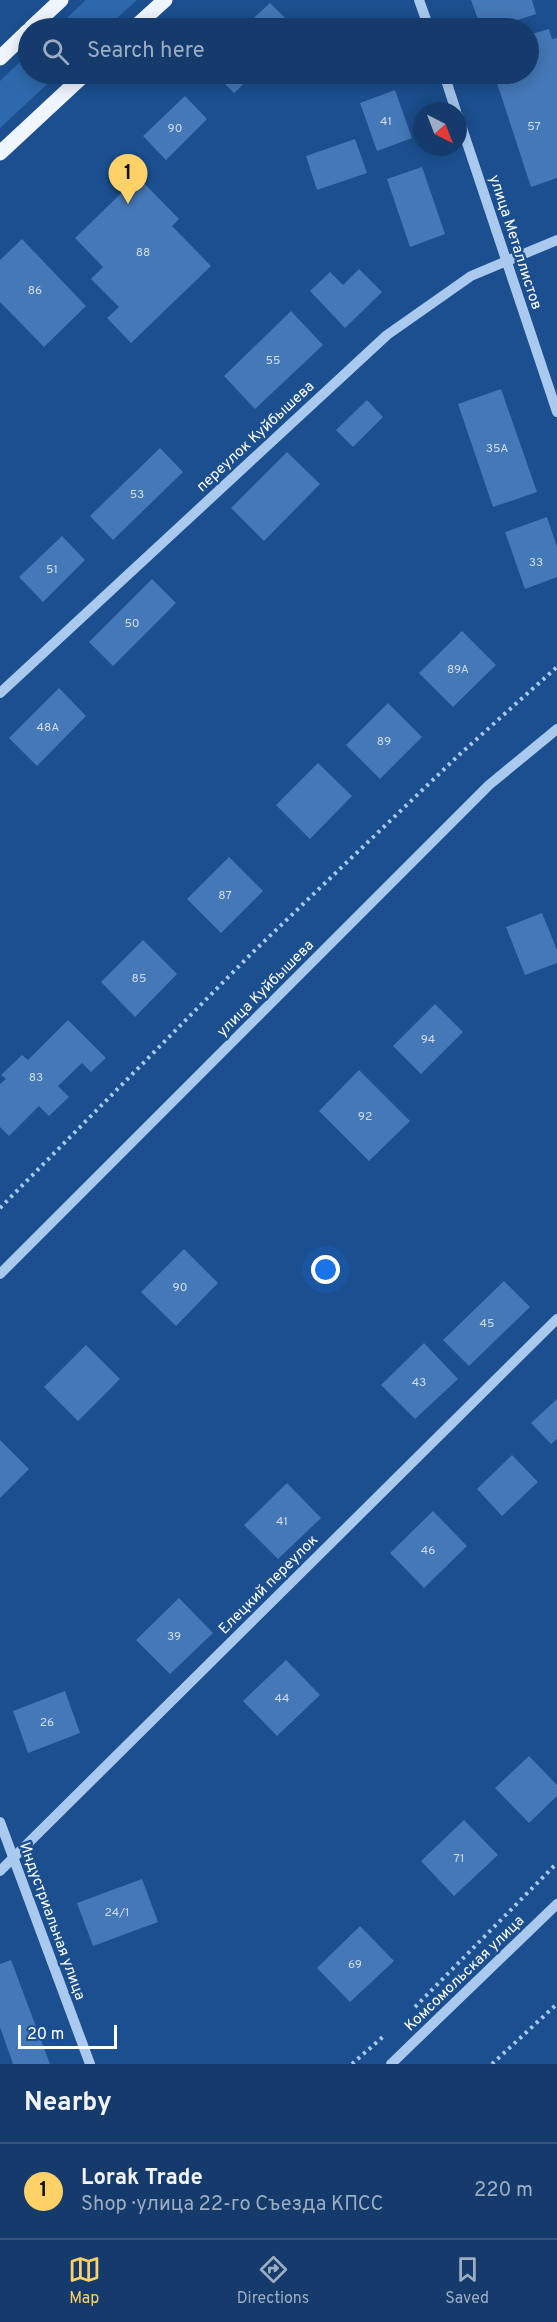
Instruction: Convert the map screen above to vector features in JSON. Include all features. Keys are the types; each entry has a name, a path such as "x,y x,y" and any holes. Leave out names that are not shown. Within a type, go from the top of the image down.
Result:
{"main road":[{"path":"145,18 165,0"},
{"path":"41,18 57,1"},
{"path":"0,58 18,41"},
{"path":"0,153 74,84"}],"street":[{"path":"419,0 425,18"},
{"path":"447,84 453,102"},
{"name":"улица Металлистов","path":"467,143 557,412"},
{"name":"переулок Куйбышева","path":"0,693 387,335 471,276 557,240"},
{"name":"улица Куйбышева","path":"0,1274 489,785 557,729"},
{"name":"Елецкий переулок","path":"0,1871 557,1319"},
{"name":"Индустриальная улица","path":"0,1822 90,2064"},
{"name":"Комсомольская улица","path":"391,2064 557,1904"}],"path":[{"path":"0,1208 253,952 460,754 557,667"},
{"path":"412,2010 557,1863"},
{"path":"492,2064 557,2004"},
{"path":"352,2064 387,2033"}],"shaded area":[{"path":"86,0 137,0 117,18 67,18"},
{"path":"18,64 18,84 47,84 0,128 0,81"}],"building":[{"path":"471,0 532,0 536,14 524,18 477,18"},
{"path":"270,3 285,18 254,18"},
{"path":"549,29 552,39 557,38 557,178 531,187 497,84 539,84 539,32"},
{"path":"225,84 243,84 234,93"},
{"path":"395,90 412,138 377,151 360,103"},
{"path":"185,96 207,119 166,160 143,136"},
{"path":"355,139 367,173 317,190 306,156"},
{"path":"422,167 445,234 410,247 387,179"},
{"path":"138,177 179,219 172,226 211,266 131,343 107,318 119,307 91,279 103,267 75,238"},
{"path":"22,239 86,306 44,347 0,302 0,260"},
{"path":"359,269 382,292 345,328 310,291 330,272 343,285"},
{"path":"291,311 323,345 255,409 224,376"},
{"path":"501,389 537,492 493,507 458,404"},
{"path":"367,400 383,417 353,447 336,430"},
{"path":"160,448 183,472 113,540 90,516"},
{"path":"287,452 320,484 264,541 231,508"},
{"path":"547,517 557,547 557,577 525,589 505,532"},
{"path":"62,536 85,560 43,602 19,577"},
{"path":"152,579 176,603 113,666 89,642"},
{"path":"462,631 496,665 453,707 419,673"},
{"path":"59,688 86,716 37,766 9,738"},
{"path":"388,703 422,737 380,779 346,745"},
{"path":"318,763 352,796 310,839 276,805"},
{"path":"229,857 263,891 221,933 187,899"},
{"path":"542,913 557,950 557,963 525,975 506,927"},
{"path":"143,940 177,974 135,1017 101,982"},
{"path":"435,1004 463,1032 421,1074 393,1046"},
{"path":"68,1020 106,1058 91,1072 82,1063 58,1086 69,1097 49,1116 39,1106 9,1136 0,1127 0,1084 6,1079 1,1075 22,1055 28,1060"},
{"path":"359,1070 410,1121 369,1161 319,1111"},
{"path":"184,1249 218,1283 176,1326 141,1292"},
{"path":"504,1281 530,1307 469,1366 443,1340"},
{"path":"424,1343 458,1379 415,1419 381,1385"},
{"path":"86,1345 120,1379 78,1421 44,1387"},
{"path":"557,1399 557,1439 551,1444 531,1423"},
{"path":"0,1440 29,1469 0,1498"},
{"path":"512,1455 538,1482 502,1516 477,1489"},
{"path":"287,1483 321,1518 278,1559 244,1525"},
{"path":"433,1511 467,1546 424,1588 390,1553"},
{"path":"179,1598 213,1633 170,1674 136,1640"},
{"path":"286,1660 320,1695 277,1736 243,1701"},
{"path":"65,1691 80,1733 28,1753 13,1711"},
{"path":"529,1756 557,1785 557,1796 529,1823 495,1788"},
{"path":"464,1820 498,1855 454,1896 421,1861"},
{"path":"142,1879 158,1922 93,1946 77,1903"},
{"path":"360,1926 394,1961 350,2002 317,1968"},
{"path":"11,1960 50,2064 13,2064 0,2027 0,1964"}],"place":[{"name":"Lorak Trade","path":"128,204"}]}
